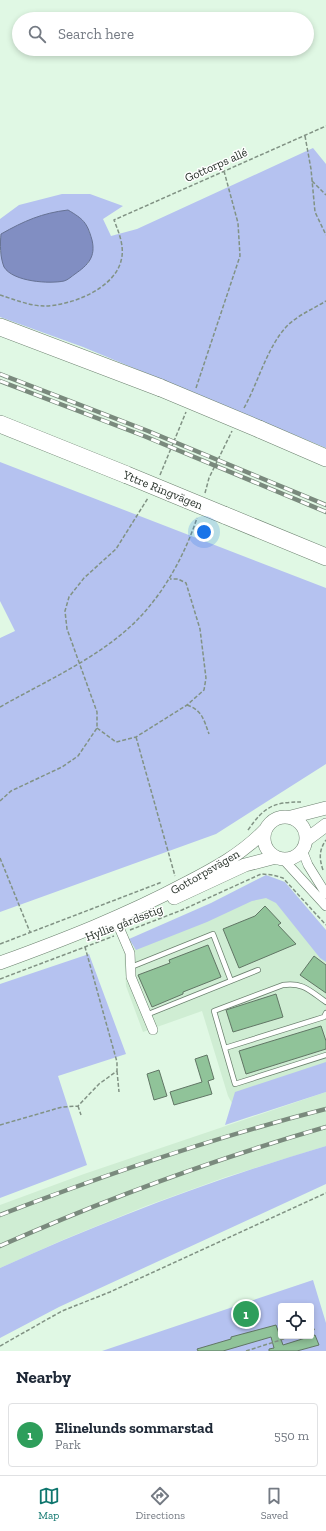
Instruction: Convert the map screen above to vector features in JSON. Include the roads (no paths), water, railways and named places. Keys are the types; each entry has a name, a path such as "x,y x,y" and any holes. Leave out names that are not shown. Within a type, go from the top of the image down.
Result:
{"highway":[{"path":"0,327 161,388 326,458"},
{"name":"Yttre Ringvägen","path":"3,425 127,474 326,557"}],"street":[{"name":"Gottorpsvägen","path":"0,963 140,908 234,856 252,843 275,819 291,817 326,808"},
{"path":"291,817 302,826 304,845 312,871 326,894"},
{"name":"Gottorpsvägen","path":"140,908 160,904 186,894 246,865 280,858 291,858 326,825"},
{"path":"265,830 265,846 269,852 280,858 326,906"},
{"path":"115,918 130,953 131,977 153,1030"}],"lane":[{"path":"130,967 213,934 232,981"},
{"path":"146,1015 258,970"},
{"path":"326,1002 304,986 294,983 283,985 214,1011 235,1084 326,1055"},
{"path":"225,1048 324,1017 326,1013"}],"railway":[{"path":"0,374 148,431 326,505"},
{"path":"0,381 144,436 326,512"},
{"path":"0,1215 80,1185 162,1157 202,1144 326,1109"},
{"path":"0,1246 120,1196 202,1166 326,1127"}],"place":[{"name":"Elinelunds sommarstad","path":"246,1314"}]}
